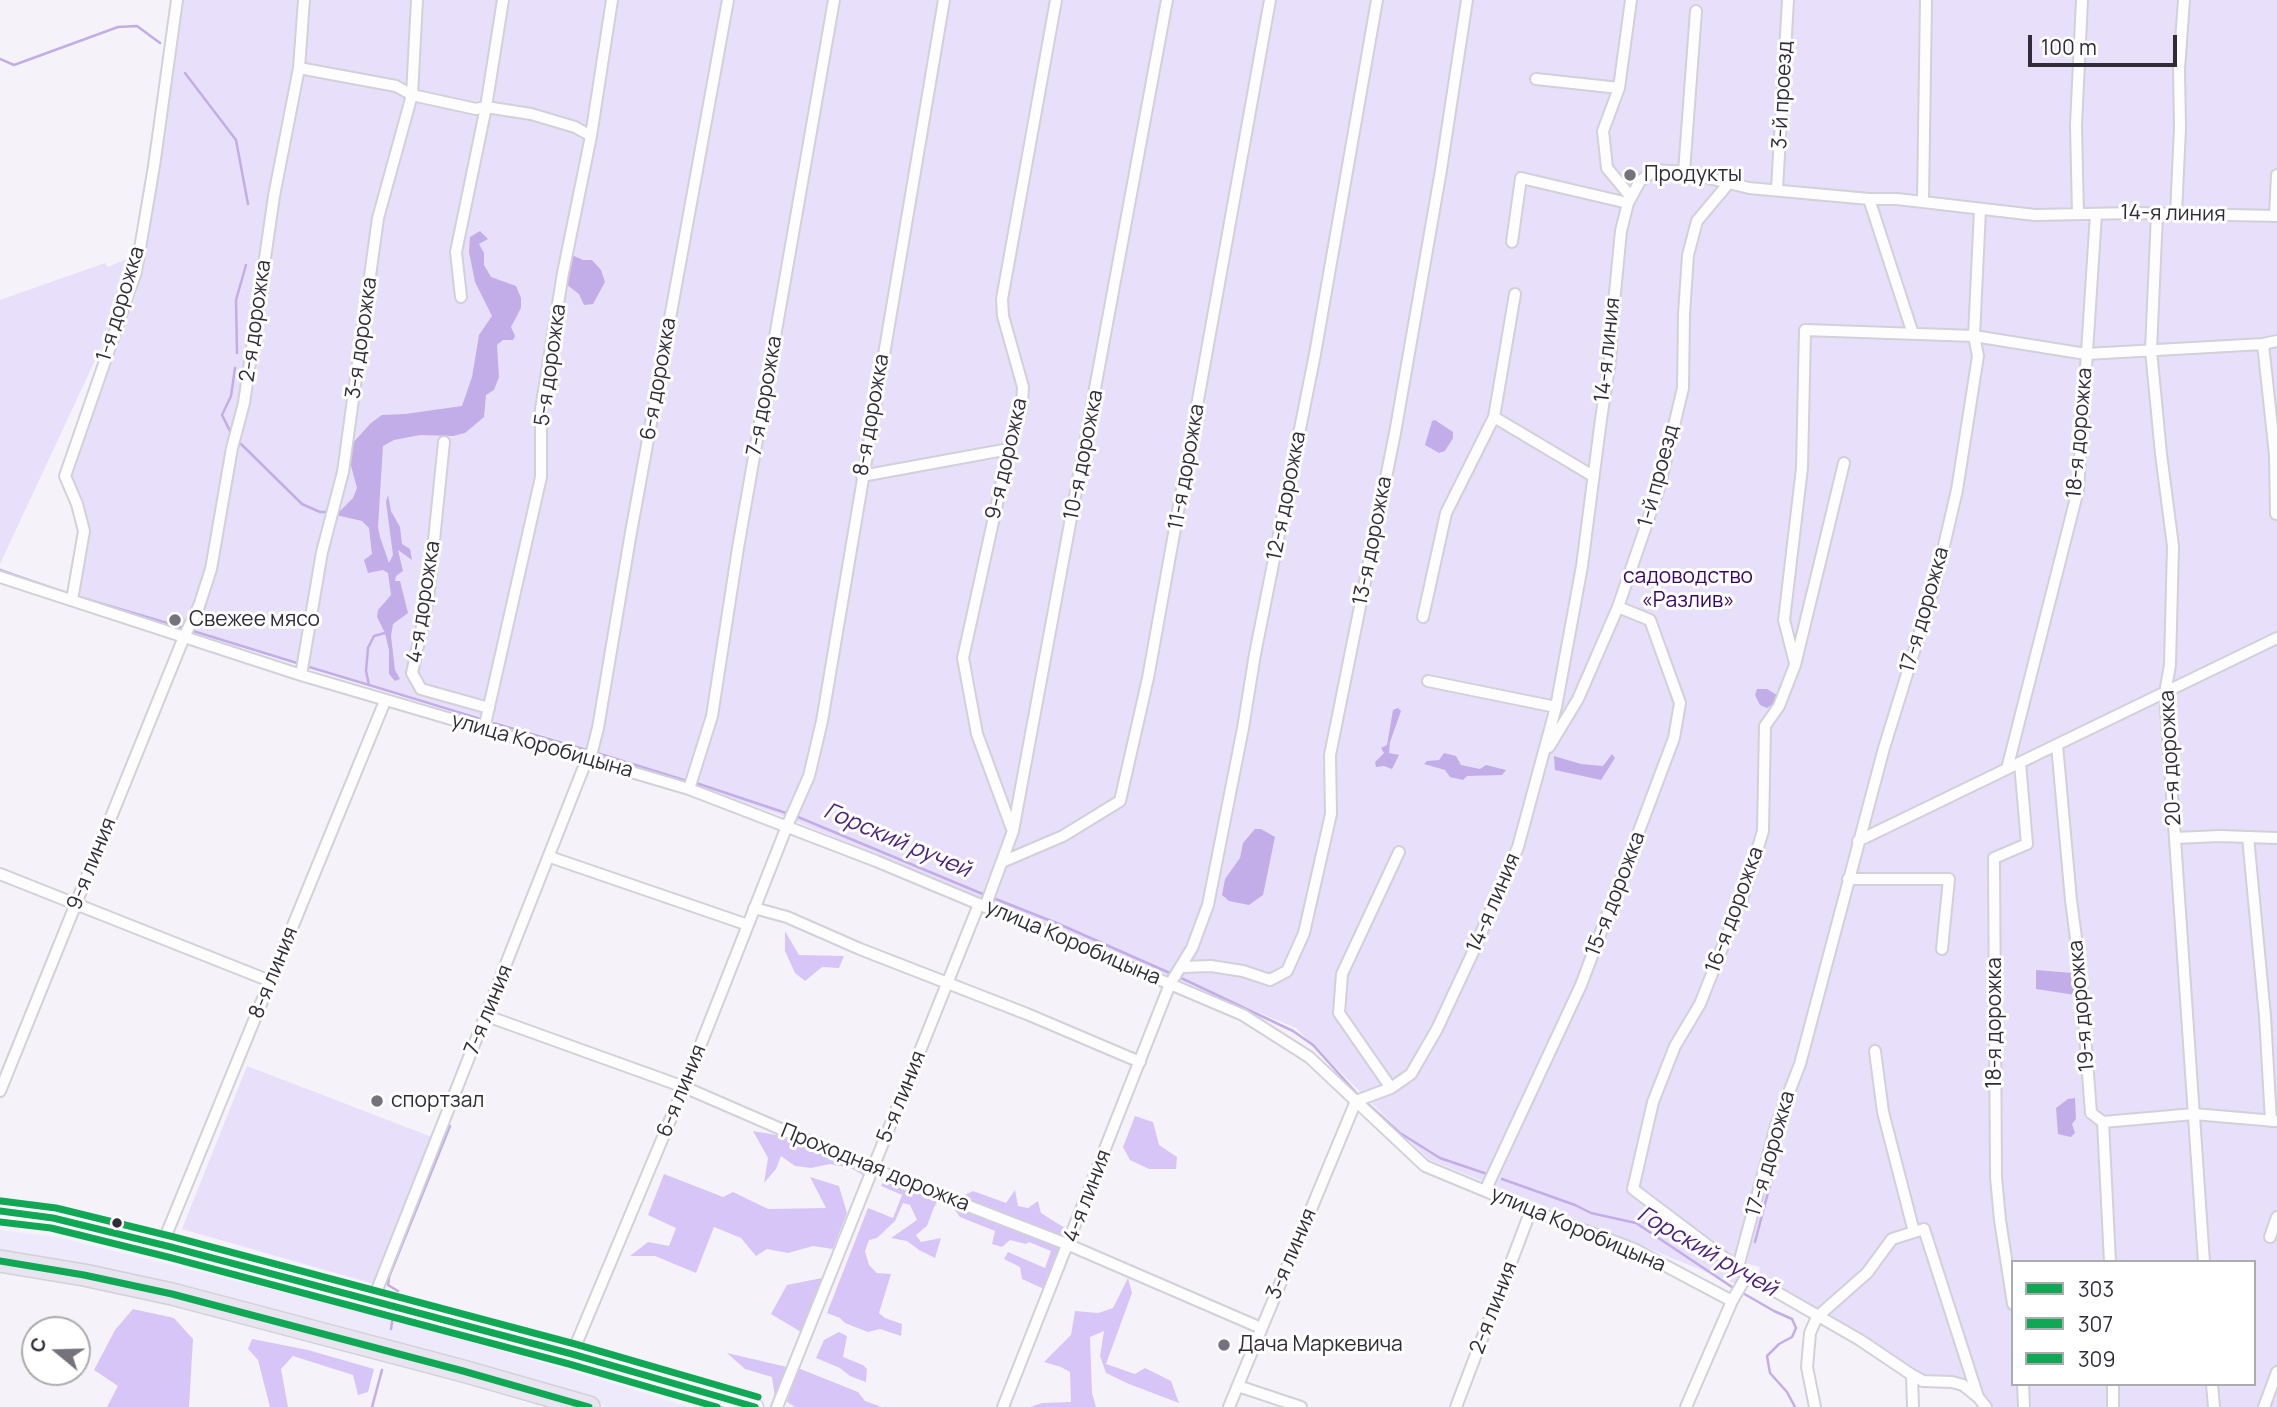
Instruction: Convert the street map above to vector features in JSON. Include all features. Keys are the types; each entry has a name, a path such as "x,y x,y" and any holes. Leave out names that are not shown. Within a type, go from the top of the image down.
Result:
{"highway":[{"path":"0,1261 172,1294 589,1407"},
{"path":"0,1272 171,1305 558,1407"}],"street":[{"name":"1-я дорожка","path":"72,600 84,531 77,504 65,476 136,272 177,0"},
{"name":"2-я дорожка","path":"184,637 200,606 211,569 232,448 244,403 274,195 299,68 304,0"},
{"name":"3-я дорожка","path":"301,675 322,552 344,472 378,218 412,95 417,0"},
{"path":"461,297 456,252 486,107 503,0"},
{"name":"5-я дорожка","path":"484,729 541,477 541,410 591,136 612,0"},
{"name":"6-я дорожка","path":"589,759 598,728 727,0"},
{"name":"7-я дорожка","path":"689,789 712,716 738,548 834,0"},
{"name":"8-я дорожка","path":"786,826 809,776 822,721 944,0"},
{"name":"9-я дорожка","path":"1013,831 977,734 963,657 1009,449 1022,403 1023,387 1003,316 1002,299 1056,0"},
{"name":"10-я дорожка","path":"982,906 1013,831 1167,0"},
{"name":"11-я дорожка","path":"1002,862 1063,836 1120,801 1149,678 1270,0"},
{"name":"12-я дорожка","path":"1170,984 1192,948 1208,905 1315,354 1377,0"},
{"name":"13-я дорожка","path":"1182,967 1211,966 1243,971 1270,980 1287,971 1304,933 1331,814 1330,755 1395,433 1441,170 1467,0"},
{"path":"1630,200 1607,168 1603,131 1619,88 1632,0"},
{"name":"3-й проезд","path":"1777,189 1788,0"},
{"path":"1923,201 1926,0"},
{"path":"2078,214 2076,125 2082,0"},
{"path":"2176,214 2180,128 2179,69 2184,0"},
{"path":"1684,173 1696,11"},
{"path":"299,68 396,86 412,95 477,109 486,107 531,114 575,127 591,136"},
{"path":"1536,79 1619,88"},
{"name":"14-я линия","path":"1356,1101 1391,1088 1411,1074 1437,1030 1518,847 1556,707 1582,566 1610,361 1621,231 1630,200 1640,181 1655,170 1684,173 1749,188 1923,201 2035,215 2276,216"},
{"path":"2276,216 2277,175"},
{"path":"1512,242 1521,178 1630,200"},
{"name":"1-й проезд","path":"1542,759 1578,699 1618,607 1659,488 1683,388 1688,255 1697,221 1728,184"},
{"path":"1869,199 1913,334"},
{"name":"17-я дорожка","path":"1738,1267 1776,1126 1800,1064 1884,748 1935,584 1957,490 1978,356 1974,336 1980,210"},
{"name":"18-я дорожка","path":"2007,769 2078,490 2096,214"},
{"name":"20-я дорожка","path":"2157,214 2151,350 2173,546 2169,665 2165,693 2204,1260"},
{"path":"1423,617 1446,513 1494,417 1516,294"},
{"path":"1795,665 1784,620 1802,468 1805,330 1974,336 2086,354 2277,341"},
{"path":"2263,344 2275,455 2276,514"},
{"path":"1494,417 1593,476"},
{"name":"4-я дорожка","path":"444,442 428,599 412,673 421,689 489,708"},
{"path":"862,476 1009,449"},
{"name":"16-я дорожка","path":"1738,1267 1633,1189 1653,1102 1675,1046 1700,1004 1744,893 1763,831 1765,726 1779,706 1795,665 1844,463"},
{"name":"улица Коробицына","path":"0,577 385,701 689,789 786,826 1170,984 1243,1015 1309,1057 1425,1166 1634,1249 1734,1298"},
{"name":"15-я дорожка","path":"1485,1191 1581,985 1674,738 1680,703 1650,620 1618,607"},
{"name":"9-я линия","path":"0,1091 184,637"},
{"path":"1858,841 2277,638"},
{"path":"1428,681 1556,707"},
{"name":"8-я линия","path":"162,1245 385,701"},
{"name":"19-я дорожка","path":"2057,745 2080,969 2091,1113 2103,1122 2110,1260"},
{"name":"7-я линия","path":"373,1300 589,759"},
{"name":"18-я дорожка","path":"2011,1289 1996,1177 1994,858 2027,844 2020,763"},
{"name":"6-я линия","path":"572,1354 684,1087 786,826"},
{"path":"2103,1122 2194,1114 2274,1121 2248,837"},
{"path":"2175,838 2277,838"},
{"path":"1391,1088 1339,1013 1342,974 1399,852"},
{"path":"550,857 748,925"},
{"path":"0,874 270,981"},
{"path":"1848,879 1949,879 1942,949"},
{"name":"5-я линия","path":"777,1407 948,983 982,906"},
{"path":"754,908 787,917 1140,1062"},
{"name":"4-я линия","path":"1003,1407 1170,984"},
{"name":"Проходная дорожка","path":"487,1016 684,1087 873,1169 1069,1245 1261,1328"},
{"path":"1875,1051 1882,1112 1914,1232"},
{"name":"3-я линия","path":"1229,1407 1356,1101"},
{"name":"2-я линия","path":"1456,1407 1531,1210"},
{"path":"0,1211 33,1214 162,1245 572,1354 755,1407"},
{"path":"2270,1237 2277,1217"},
{"path":"1815,1407 1807,1367 1810,1333 1817,1317 1867,1273 1892,1239 1924,1229 1978,1397"},
{"path":"1738,1267 1745,1280 1860,1340 1912,1375 1923,1381 1963,1385 1986,1407"},
{"path":"1686,1407 1734,1298 1745,1280"},
{"path":"2263,1407 2277,1372"},
{"path":"1912,1375 1913,1407"},
{"path":"1238,1386 1301,1407"},
{"path":"2023,1386 2024,1407"},
{"path":"2112,1386 2113,1407"},
{"path":"2212,1386 2214,1407"}],"shaded area":[{"path":"480,231 488,239 479,244 484,253 484,265 491,277 516,286 521,298 521,308 511,327 515,336 513,340 503,340 497,345 499,377 494,390 486,395 484,417 465,433 453,436 420,435 394,440 383,446 378,527 380,537 389,563 393,555 386,502 388,495 391,511 400,527 402,544 410,549 412,560 398,550 403,571 396,576 395,581 400,581 408,613 393,624 391,636 395,670 400,679 395,681 389,674 389,650 377,617 378,610 391,595 388,573 383,570 368,573 364,560 372,554 369,528 362,521 336,515 353,498 357,488 350,462 350,446 371,423 382,415 462,406 472,377 479,335 492,316 475,282 469,252 470,237"},
{"path":"572,255 583,260 592,260 601,270 605,282 593,304 584,305 579,294 566,284"},
{"path":"1435,420 1453,432 1453,438 1445,451 1439,453 1425,445 1432,421"},
{"path":"1757,689 1767,689 1777,695 1775,703 1767,708 1760,705 1755,695"},
{"path":"1398,708 1401,711 1389,753 1399,755 1392,769 1376,767 1375,762 1384,753 1381,748 1387,745 1393,710"},
{"path":"1444,753 1456,756 1461,765 1480,769 1486,765 1506,770 1502,775 1467,776 1463,780 1450,777 1445,770 1424,764 1427,761 1439,760"},
{"path":"1612,754 1615,758 1601,780 1555,770 1554,756 1581,764 1603,766"},
{"path":"1255,829 1261,829 1275,837 1263,895 1249,905 1229,901 1222,895 1225,879 1240,858 1243,843"},
{"path":"785,931 799,955 844,956 839,968 822,967 805,981 795,973 785,951"},
{"path":"2036,970 2073,973 2075,995 2036,989"},
{"path":"2075,1098 2076,1119 2072,1124 2075,1133 2071,1137 2058,1134 2056,1108 2068,1099"},
{"path":"1135,1116 1153,1122 1159,1145 1177,1157 1176,1169 1149,1169 1130,1160 1123,1147"},
{"path":"753,1131 788,1137 865,1170 863,1175 851,1168 830,1164 811,1168 795,1166 781,1156 776,1169 764,1183 768,1158"},
{"path":"664,1174 723,1197 733,1192 768,1209 826,1208 810,1177 839,1186 847,1213 833,1249 813,1246 788,1253 767,1249 756,1256 741,1238 714,1227 696,1273 655,1256 630,1256 648,1242 669,1246 676,1228 648,1215"},
{"path":"886,1177 940,1198 927,1226 916,1235 921,1242 941,1238 935,1258 907,1241 891,1238 917,1220 910,1205 903,1203 895,1221 877,1238 869,1240 865,1251 869,1265 877,1273 891,1274 879,1313 902,1324 901,1336 880,1329 868,1332 827,1313 868,1208 893,1218 902,1195 881,1186"},
{"path":"1015,1190 1018,1206 1028,1208 1038,1201 1041,1213 1068,1230 1064,1239 959,1198 973,1191 1006,1203"},
{"path":"956,1205 1061,1245 1044,1289 1022,1279 1020,1267 1004,1259 1008,1252 1045,1268 1051,1251 1029,1242 1026,1244 1010,1240 1002,1247 992,1244 995,1231 960,1217 954,1209"},
{"path":"0,1230 56,1237 384,1317 689,1407 608,1407 564,1393 0,1255"},
{"path":"822,1278 801,1332 771,1314 787,1285"},
{"path":"1128,1278 1132,1293 1106,1364 1135,1374 1145,1368 1171,1381 1179,1403 1106,1373 1100,1356 1104,1331 1090,1337 1092,1393 1096,1407 1030,1407 1042,1403 1071,1402 1070,1372 1044,1362 1071,1335 1075,1311 1098,1313 1113,1308"},
{"path":"133,1309 174,1318 193,1339 189,1407 107,1407 118,1386 94,1370 115,1330"},
{"path":"839,1332 847,1336 843,1357 867,1369 866,1382 816,1358 824,1340"},
{"path":"252,1339 308,1350 374,1369 368,1392 358,1395 353,1375 293,1356 281,1369 288,1407 270,1407 258,1360 248,1349"},
{"path":"727,1353 787,1367 775,1398 772,1377 745,1369"},
{"path":"798,1368 858,1392 865,1401 882,1407 795,1407 787,1402"}],"green space":[{"name":"садоводство «Разлив»","path":"181,0 2277,0 2277,1407 1981,1407 1961,1380 1922,1376 1759,1278 1760,1267 1745,1263 1736,1284 1428,1159 1296,1028 783,816 590,749 79,599 89,523 67,475 143,271 164,140"},
{"path":"134,256 126,294 0,564 0,300 105,263 108,267"},
{"path":"247,1066 432,1137 374,1284 182,1229"}],"waterway":[{"name":"Горский ручей","path":"0,59 14,65 118,27 137,26 160,43"},
{"name":"Горский ручей","path":"185,73 236,140 248,204"},
{"name":"Горский ручей","path":"237,353 236,300 246,265"},
{"name":"Горский ручей","path":"230,431 222,415 231,396 235,368"},
{"name":"Горский ручей","path":"241,444 302,504 320,512 330,512"},
{"path":"0,570 69,594"},
{"path":"79,597 184,628"},
{"path":"193,631 300,664"},
{"name":"Горский ручей","path":"385,633 374,636 368,648 366,671 369,685 481,719"},
{"path":"309,667 369,685"},
{"name":"Горский ручей","path":"494,723 587,750"},
{"name":"Горский ручей","path":"597,753 687,781"},
{"name":"Горский ручей","path":"696,783 789,814"},
{"name":"Горский ручей","path":"798,817 985,895"},
{"name":"Горский ручей","path":"993,898 1172,974"},
{"name":"Горский ручей","path":"1181,978 1293,1031 1313,1045 1359,1096"},
{"name":"Горский ручей","path":"1368,1104 1400,1133 1440,1158 1487,1174"},
{"path":"398,1291 388,1285 389,1277 450,1126"},
{"path":"1755,1242 1776,1162"},
{"name":"Горский ручей","path":"1502,1179 1591,1213 1636,1223 1735,1289"},
{"name":"Горский ручей","path":"1741,1292 1792,1319 1796,1328 1792,1337 1779,1344 1767,1356 1770,1373 1787,1392 1795,1407"},
{"path":"391,1329 393,1316"},
{"path":"372,1407 382,1370"}],"transit line":[{"name":"309","path":"1,1201 56,1208 174,1237 575,1344 758,1397"},
{"name":"303","path":"0,1211 53,1218 171,1247 572,1354 755,1407"},
{"name":"307","path":"0,1222 51,1228 168,1257 569,1364 717,1407"},
{"name":"303","path":"0,1261 172,1294 589,1407"}],"place":[{"name":"Продукты","path":"1630,175"},
{"name":"Свежее мясо","path":"175,620"},
{"name":"спортзал","path":"377,1101"},
{"name":"Дача Маркевича","path":"1224,1345"}]}
